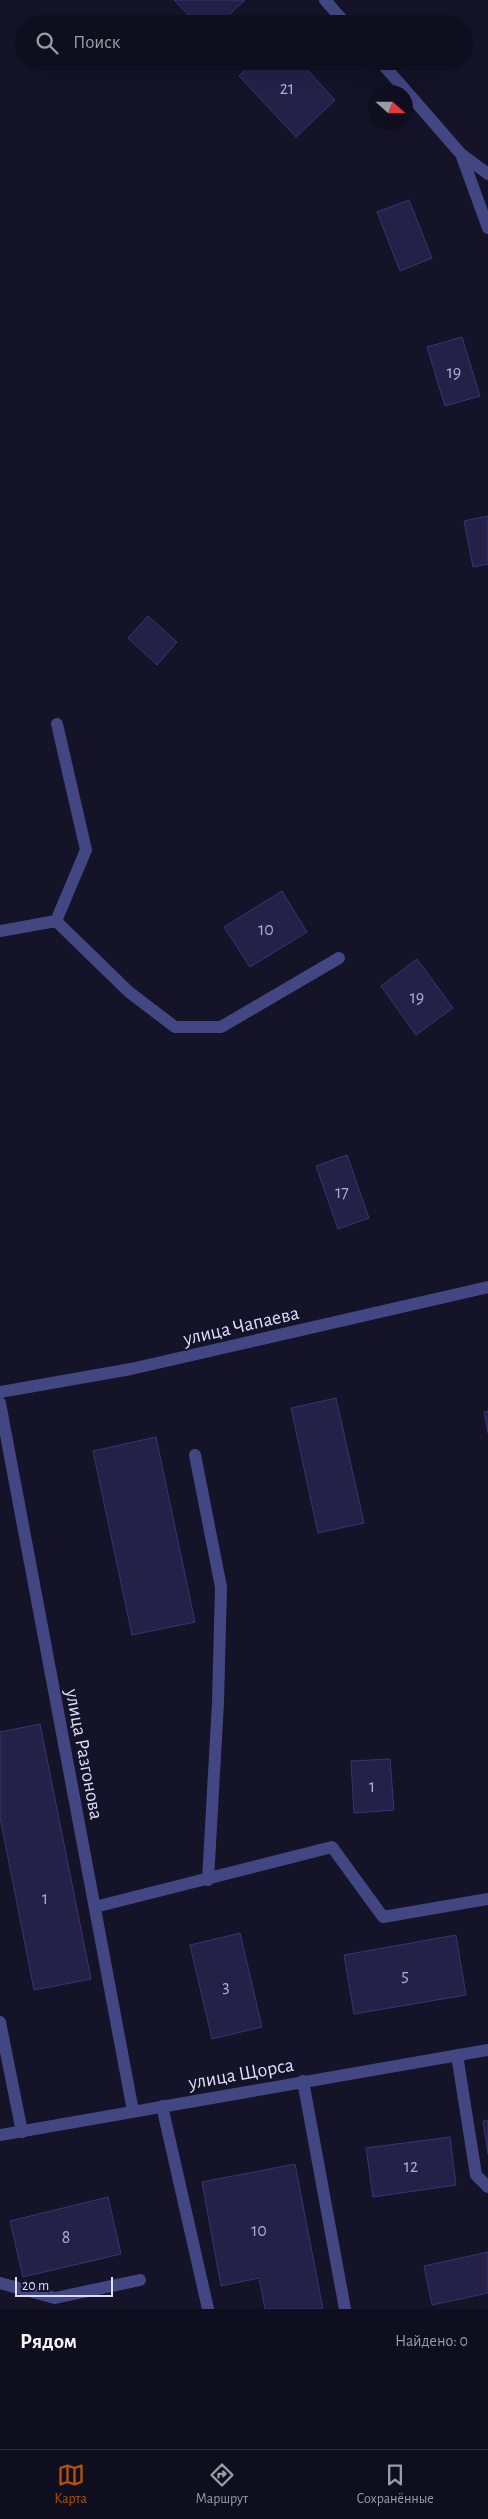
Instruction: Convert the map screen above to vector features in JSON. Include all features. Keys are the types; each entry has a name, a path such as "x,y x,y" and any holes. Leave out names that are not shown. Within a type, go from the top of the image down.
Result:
{"street":[{"path":"326,0 338,15"},
{"path":"388,70 462,154 488,174"},
{"path":"462,154 488,228"},
{"path":"56,921 86,850 57,724"},
{"path":"0,931 56,921"},
{"path":"56,921 129,992 175,1027 220,1028 339,958"},
{"name":"улица Чапаева","path":"0,1392 131,1369 488,1288"},
{"name":"улица Разгонова","path":"0,1404 133,2111"},
{"path":"195,1454 221,1587 218,1702 208,1880"},
{"path":"96,1907 332,1847 383,1917 488,1899"},
{"path":"0,2022 22,2132"},
{"name":"улица Щорса","path":"0,2135 488,2050"},
{"path":"457,2054 476,2175 488,2187"},
{"path":"303,2081 345,2309"},
{"path":"162,2106 208,2309"},
{"path":"0,2282 56,2304 140,2280"}],"building":[{"path":"174,0 245,0 229,15 188,15"},
{"path":"245,70 307,70 335,100 296,137 239,76"},
{"path":"409,200 432,258 400,271 377,212"},
{"path":"462,337 480,396 445,406 427,347"},
{"path":"488,516 488,564 473,567 464,521"},
{"path":"148,616 177,642 157,665 128,638"},
{"path":"282,891 307,932 250,967 224,927"},
{"path":"417,959 453,1008 416,1035 381,986"},
{"path":"347,1155 369,1218 338,1229 316,1166"},
{"path":"336,1398 364,1523 318,1533 291,1408"},
{"path":"488,1411 488,1433 484,1412"},
{"path":"156,1437 195,1622 132,1635 93,1451"},
{"path":"40,1724 91,1979 34,1990 0,1817 0,1732"},
{"path":"390,1759 394,1810 354,1813 351,1761"},
{"path":"240,1933 262,2027 212,2039 190,1945"},
{"path":"456,1935 466,1995 354,2014 344,1955"},
{"path":"488,2120 488,2154 483,2121"},
{"path":"450,2137 456,2185 373,2197 366,2148"},
{"path":"295,2164 323,2309 265,2309 259,2278 221,2286 202,2182"},
{"path":"108,2197 121,2254 23,2277 10,2221"},
{"path":"488,2252 488,2293 432,2305 424,2266"}]}
